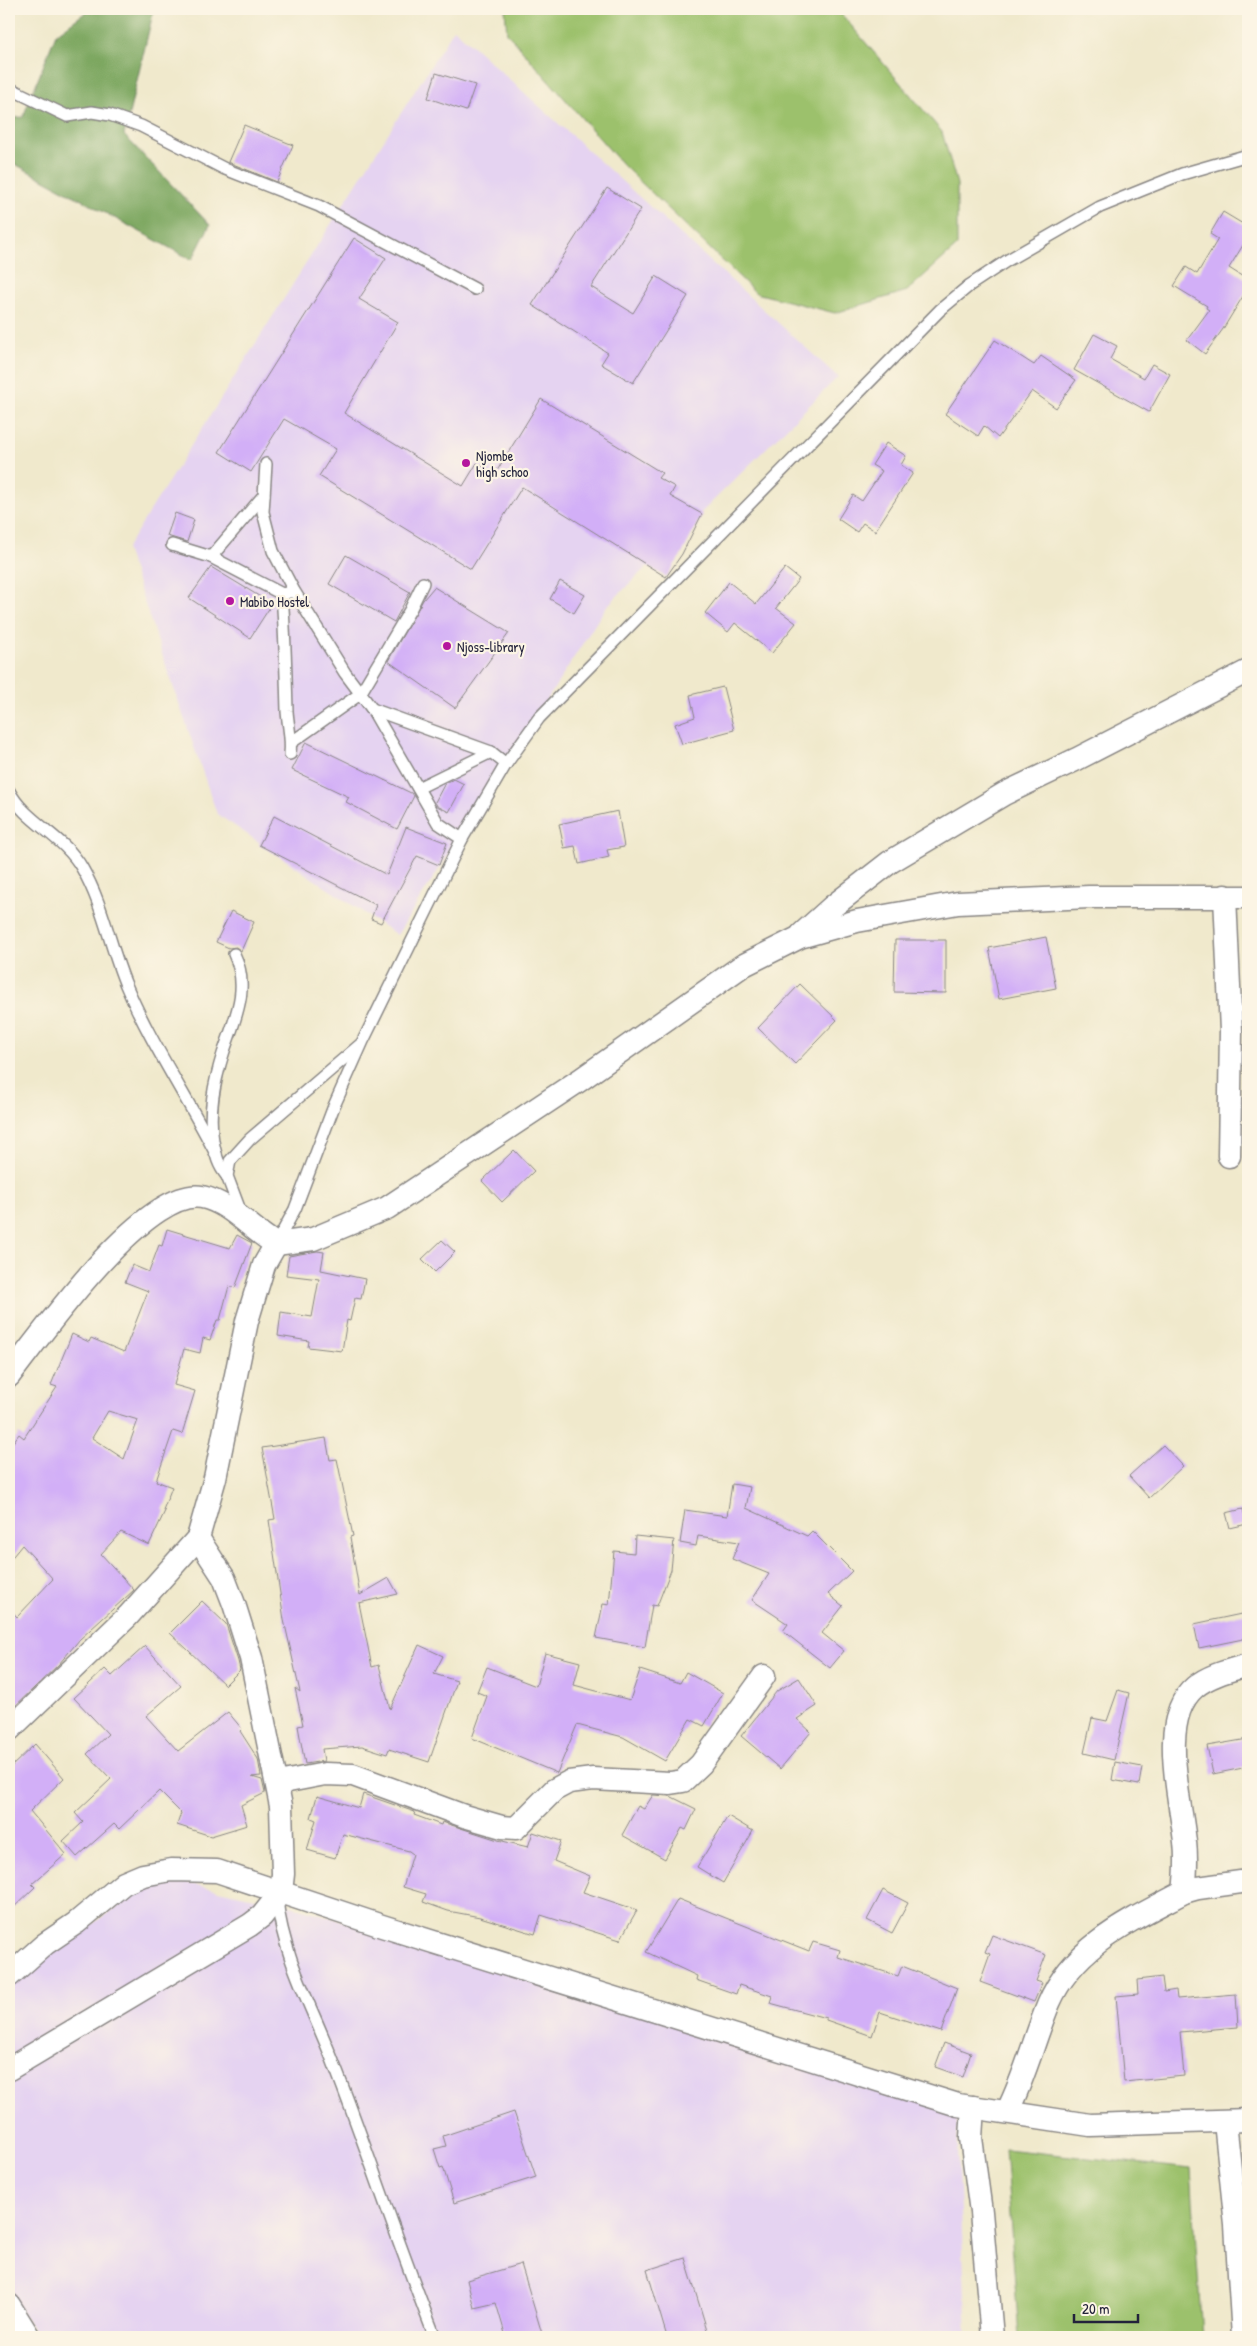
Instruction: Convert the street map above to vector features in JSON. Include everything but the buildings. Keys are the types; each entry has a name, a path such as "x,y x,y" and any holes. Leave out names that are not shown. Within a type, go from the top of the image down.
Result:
{"street":[{"path":"800,937 832,907 890,862 1004,794 1077,760 1248,671"},
{"path":"1225,896 1231,1030 1229,1156"},
{"path":"9,1376 113,1249 168,1203 191,1196 214,1201 276,1244 313,1239 387,1208 580,1080 742,966 800,937 857,920 958,903 1089,897 1248,897"},
{"path":"9,1730 128,1616 198,1538 216,1470 247,1321 261,1272 276,1244"},
{"path":"9,2069 239,1933 262,1916 279,1895 283,1854 278,1783 251,1658 224,1578 198,1538"},
{"path":"1184,1892 1187,1870 1175,1759 1176,1728 1180,1707 1190,1692 1203,1682 1248,1665"},
{"path":"278,1783 325,1774 353,1775 464,1816 502,1827 516,1828 554,1790 569,1782 594,1779 670,1783 682,1781 701,1764 764,1676"},
{"path":"9,1976 45,1944 94,1909 124,1883 143,1875 171,1870 217,1872 279,1895 958,2105 1090,2125 1248,2120"},
{"path":"1007,2112 1027,2068 1050,2002 1061,1980 1076,1960 1102,1939 1184,1892 1198,1888 1248,1881"},
{"path":"973,2107 971,2138 981,2212 992,2337"},
{"path":"1225,2122 1236,2225 1243,2337"},
{"path":"9,2305 29,2337"}],"lane":[{"path":"9,88 67,116 92,112 110,115 140,126 225,169 319,206 476,289"},
{"path":"276,1244 296,1209 334,1106 363,1041 462,839 506,764 546,711 940,310 970,285 1008,260 1100,207 1182,174 1248,155"},
{"path":"266,464 263,512 273,551 288,592 372,709 438,823 462,839"},
{"path":"211,557 264,495"},
{"path":"172,545 211,557 288,592"},
{"path":"292,742 360,694 410,610 423,583"},
{"path":"288,592 287,713 292,742 290,754"},
{"path":"372,709 491,752 506,764"},
{"path":"418,788 491,752"},
{"path":"9,791 28,814 64,844 82,867 129,992 155,1044 216,1154"},
{"path":"234,954 242,986 240,1004 223,1055 210,1107 211,1131 218,1165 227,1176 244,1222"},
{"path":"227,1176 230,1160 237,1152 363,1041"},
{"path":"279,1895 280,1920 289,1951 344,2089 404,2260 435,2337"}],"shaded area":[{"name":"Njombe high schoo","path":"454,29 838,377 606,607 397,935 217,814 126,549"},
{"path":"161,1877 303,1909 956,2105 967,2337 38,2337 9,2293 9,1981"}],"green space":[{"path":"90,9 154,9 124,135 210,225 192,260 15,164 9,164 9,118 23,117 56,34"},
{"path":"505,9 837,9 942,132 957,184 957,246 907,291 835,313 756,293 623,165 507,33"},
{"path":"1005,2149 1191,2169 1202,2337 1019,2337"}],"place":[{"name":"Njombe high schoo","path":"466,463"},
{"name":"Mabibo Hostel","path":"230,601"},
{"name":"Njoss-library","path":"447,646"}]}
